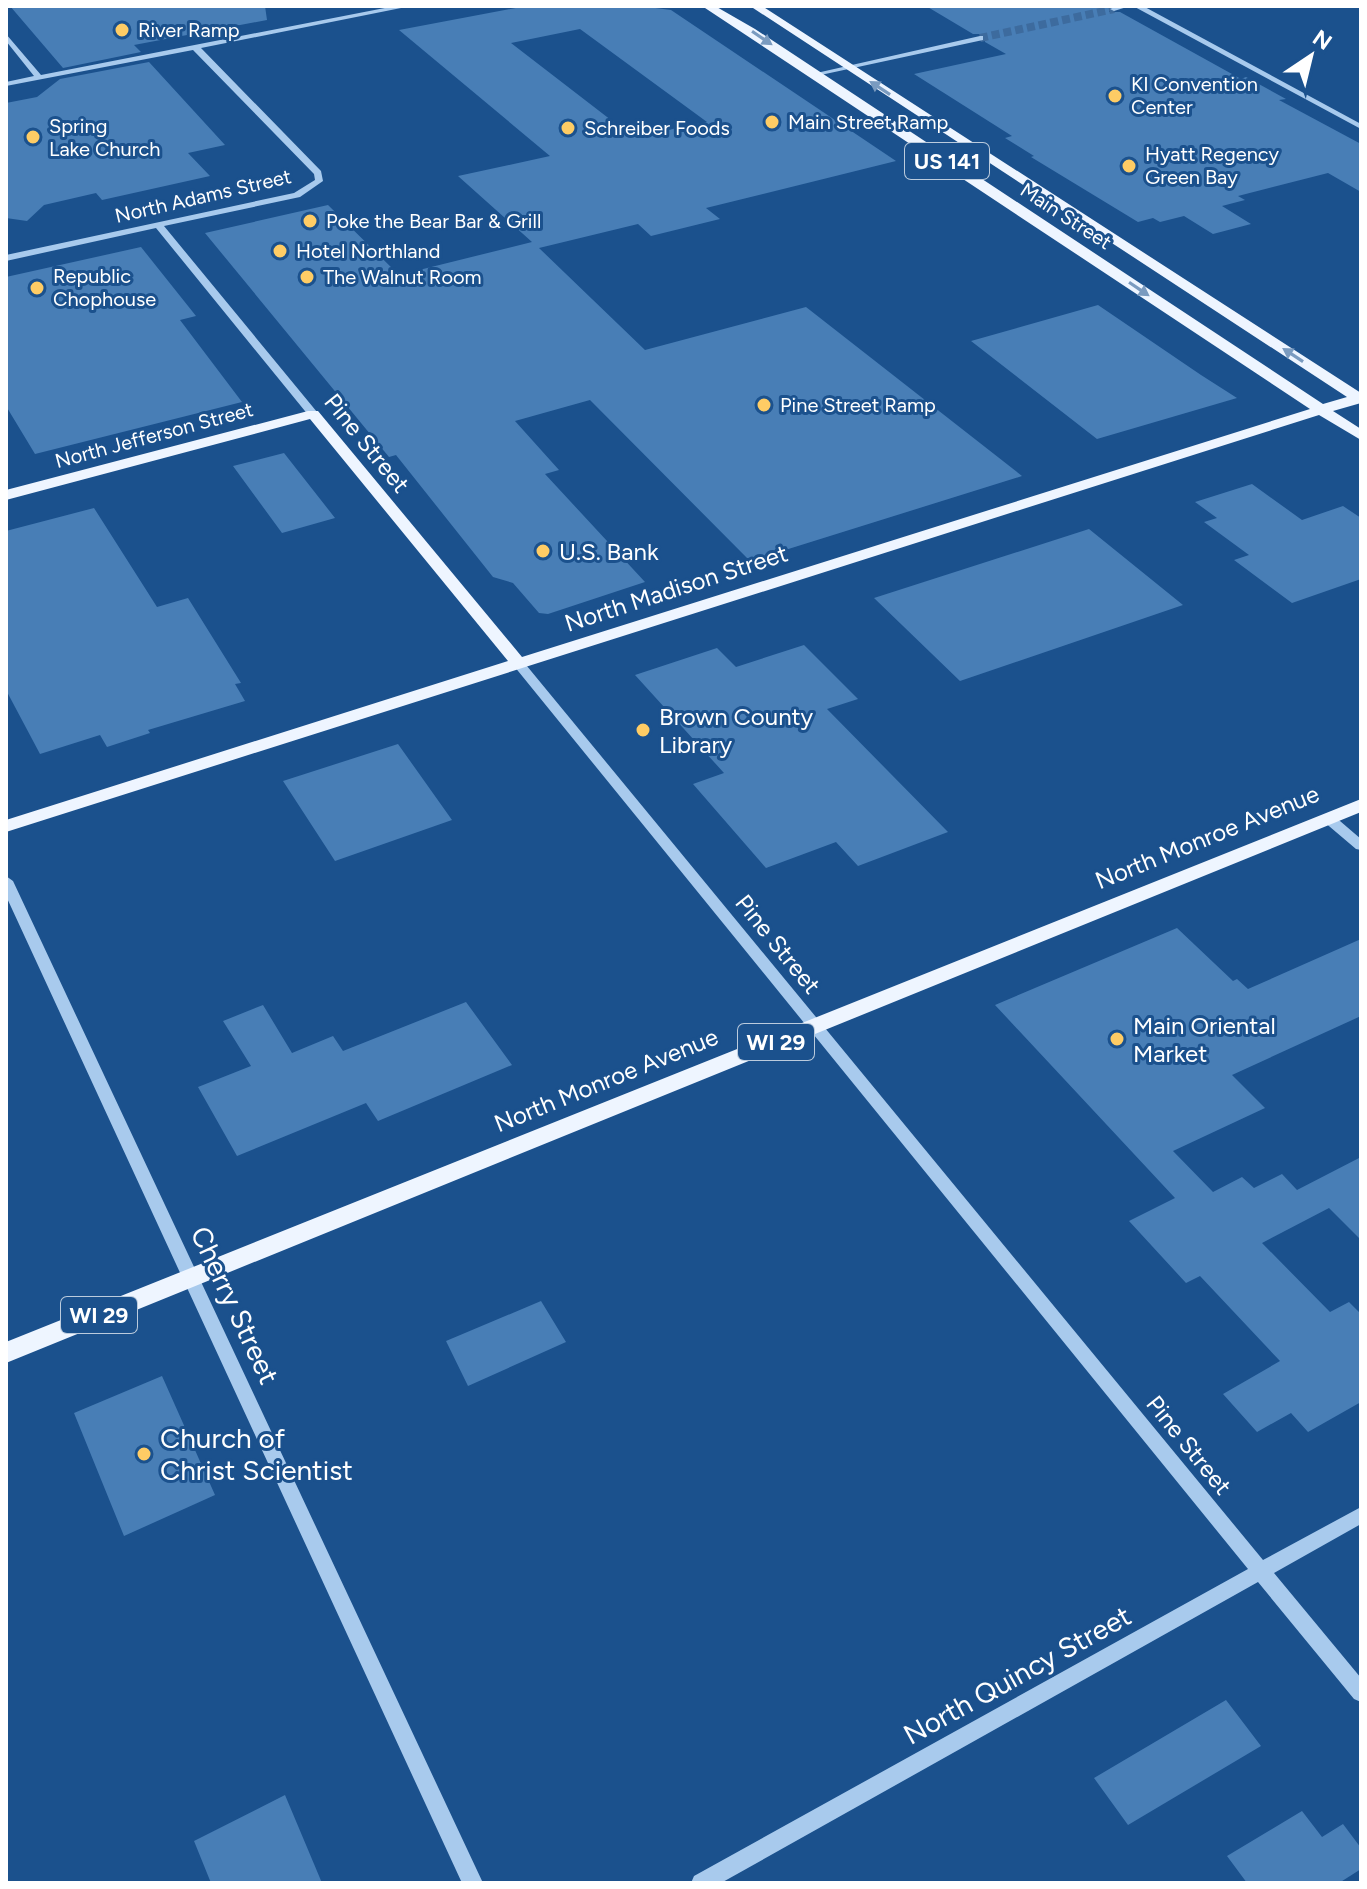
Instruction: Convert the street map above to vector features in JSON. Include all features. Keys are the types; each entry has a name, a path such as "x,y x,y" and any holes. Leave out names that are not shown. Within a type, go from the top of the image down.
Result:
{"main road":[{"name":"Main Street","path":"707,6 749,29 1361,436"},
{"name":"Main Street","path":"755,6 1360,398"},
{"name":"North Madison Street","path":"6,826 1360,398"},
{"name":"North Jefferson Street","path":"6,495 313,414"},
{"name":"Pine Street","path":"313,414 518,663"},
{"name":"North Monroe Avenue","path":"6,1353 1361,805"}],"street":[{"path":"354,6 364,14"},
{"path":"6,84 407,6"},
{"path":"1114,9 1126,6"},
{"path":"1137,6 1361,127"},
{"path":"6,36 39,78"},
{"path":"816,74 980,38"},
{"name":"North Adams Street","path":"6,258 297,195 319,181 318,173 196,48"},
{"name":"Pine Street","path":"159,226 313,414"},
{"name":"Pine Street","path":"518,663 1361,1693"},
{"path":"1328,818 1361,846"},
{"name":"Cherry Street","path":"6,881 473,1883"},
{"name":"North Quincy Street","path":"701,1883 1361,1515"}],"building":[{"name":"River Ramp","path":"10,6 265,6 267,20 134,45 141,52 63,68"},
{"path":"526,6 640,6 671,10 896,161 706,208 720,219 651,236 638,224 539,248 645,350 806,307 1022,476 750,561 590,400 515,421 559,470 545,474 645,582 548,614 539,613 513,583 493,577 396,455 389,457 205,233 328,205 399,275 532,242 458,176 550,156 399,30","holes":["580,29 707,122 633,137 511,43"]},
{"name":"KI Convention Center","path":"926,6 1109,6 1109,12 1120,12 1241,79 1246,77 1286,99 1279,100 1361,144 1361,192 1328,173 1238,196 1245,200 1222,206 1251,224 1213,234 1184,216 1160,222 1153,218 1138,222 1031,157 1034,156 1005,138 1012,136 914,74 1006,54 985,42 985,34 973,34"},
{"path":"149,62 225,145 188,153 210,176 102,200 96,193 44,205 27,221 6,218 6,103 37,97 60,79"},
{"path":"141,247 196,316 180,320 242,402 35,454 6,406 6,277"},
{"path":"1098,305 1237,398 1097,439 971,341"},
{"path":"284,453 335,518 282,533 233,466"},
{"path":"1252,484 1302,520 1343,506 1361,518 1361,579 1292,603 1234,560 1249,555 1204,522 1217,518 1195,502"},
{"path":"94,508 157,607 188,598 241,683 235,684 245,701 148,730 150,733 107,747 100,735 40,754 6,690 6,531"},
{"path":"1089,529 1183,605 960,681 874,598"},
{"path":"804,645 858,699 827,709 948,832 858,866 836,842 766,868 693,784 724,773 635,675 717,648 736,667"},
{"path":"398,744 452,820 335,861 283,781"},
{"path":"1177,928 1233,981 1237,979 1248,989 1361,939 1361,1016 1232,1075 1265,1108 1173,1151 1213,1192 1242,1177 1254,1188 1282,1174 1297,1190 1361,1157 1361,1240 1329,1208 1262,1243 1330,1312 1349,1302 1361,1314 1361,1402 1308,1432 1291,1413 1257,1432 1223,1394 1280,1361 1200,1276 1186,1283 1129,1221 1175,1198 995,1005"},
{"path":"466,1002 512,1065 378,1121 366,1103 237,1156 198,1087 251,1066 223,1021 263,1005 292,1053 333,1036 343,1051"},
{"path":"541,1301 566,1342 468,1386 446,1341"},
{"name":"Church of Christ Scientist","path":"162,1376 215,1495 124,1536 74,1413"},
{"path":"1226,1700 1261,1746 1128,1825 1094,1778"},
{"path":"285,1795 322,1883 211,1883 194,1841"},
{"path":"1302,1811 1322,1837 1343,1824 1361,1848 1361,1869 1339,1883 1247,1883 1227,1856"}],"tunnel":[{"path":"980,38 1114,9"}],"place":[{"name":"River Ramp","path":"122,30"},
{"name":"KI Convention Center","path":"1115,96"},
{"name":"Main Street Ramp","path":"772,122"},
{"name":"Schreiber Foods","path":"568,128"},
{"name":"Spring Lake Church","path":"33,137"},
{"name":"Hyatt Regency Green Bay","path":"1129,166"},
{"name":"Poke the Bear Bar & Grill","path":"310,221"},
{"name":"Hotel Northland","path":"280,251"},
{"name":"The Walnut Room","path":"307,277"},
{"name":"Republic Chophouse","path":"37,288"},
{"name":"Pine Street Ramp","path":"764,405"},
{"name":"U.S. Bank","path":"543,551"},
{"name":"Brown County Library","path":"643,730"},
{"name":"Main Oriental Market","path":"1117,1039"},
{"name":"Church of Christ Scientist","path":"144,1454"}]}
